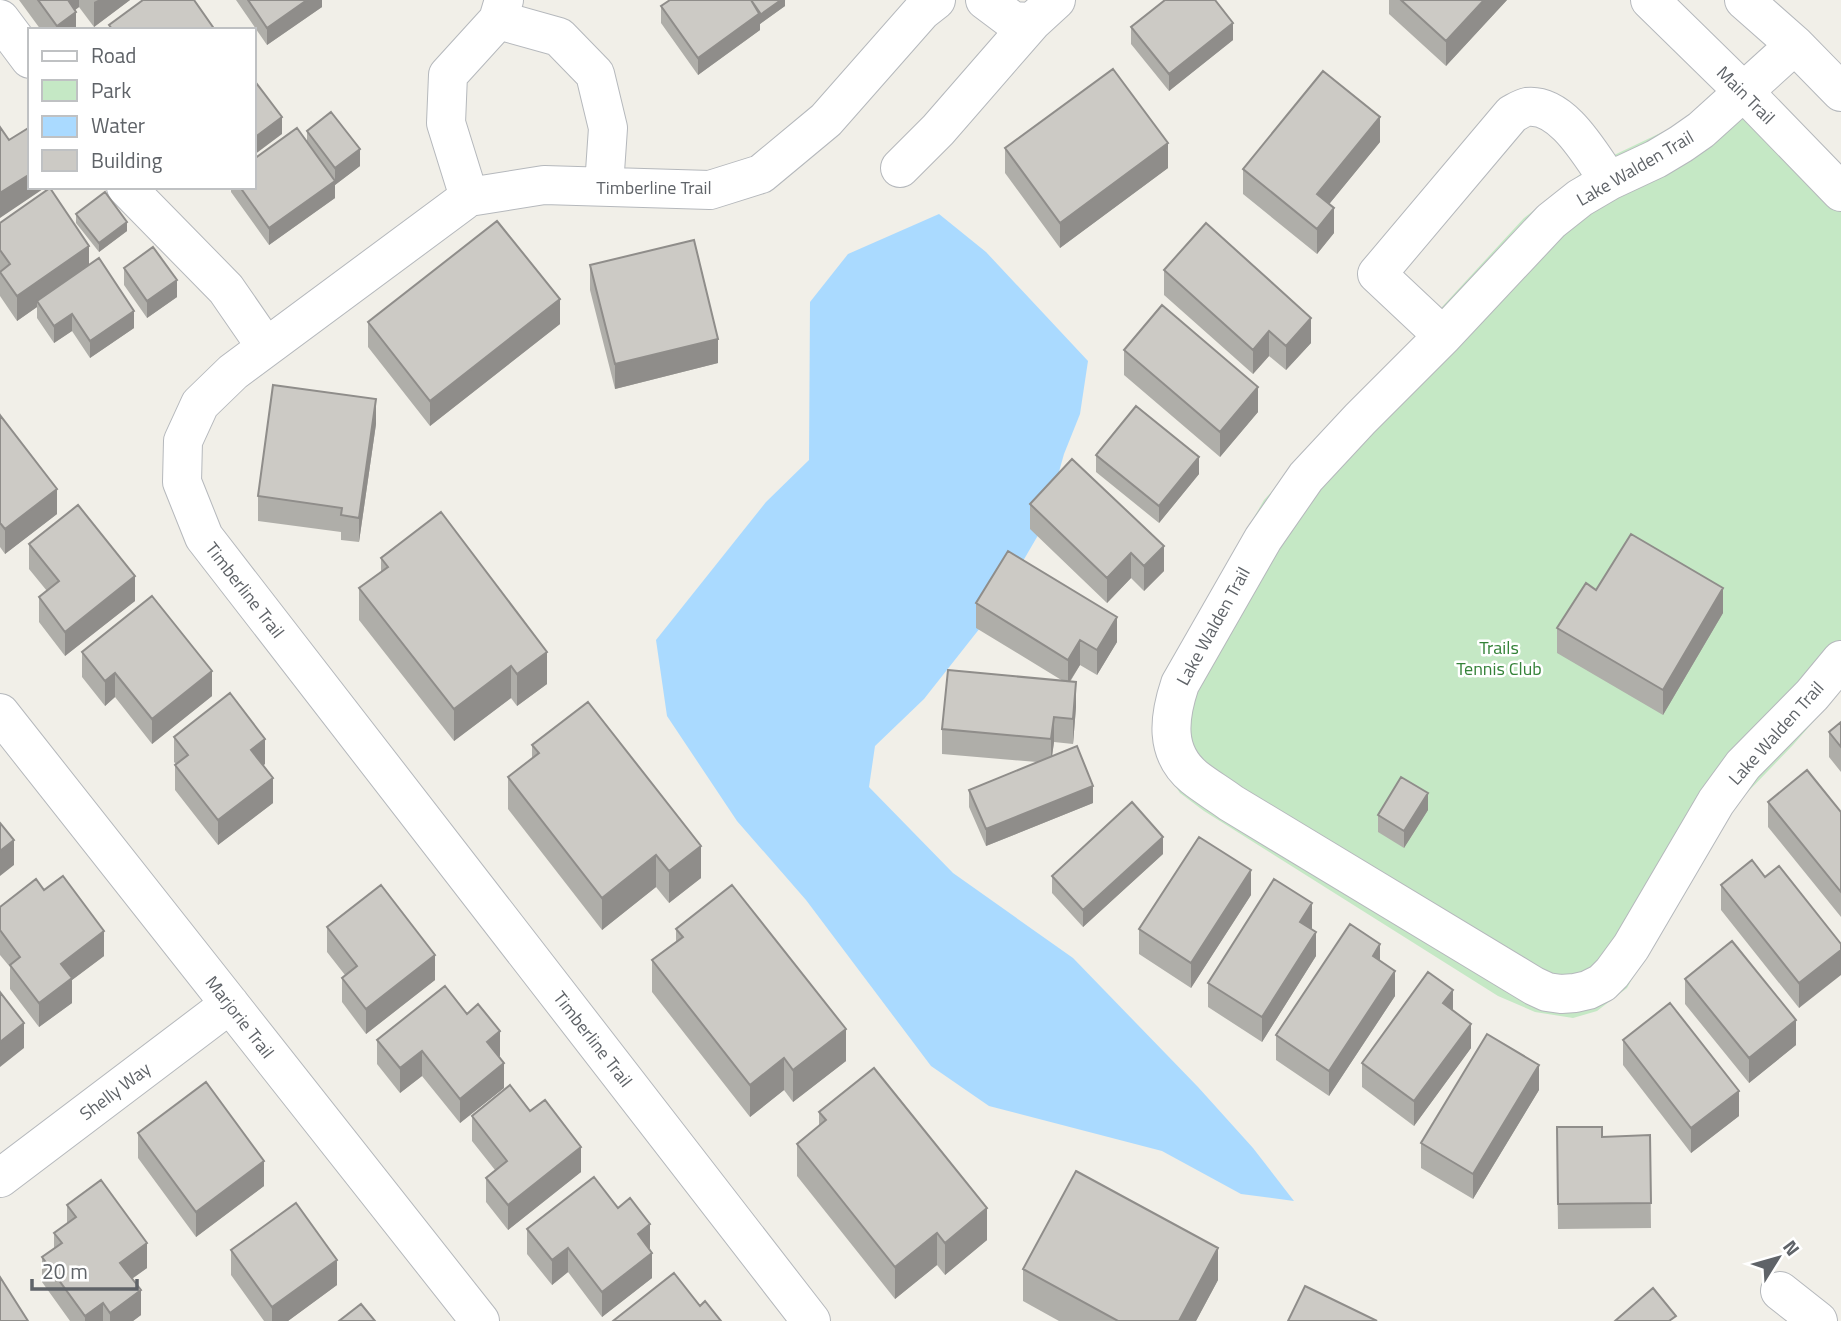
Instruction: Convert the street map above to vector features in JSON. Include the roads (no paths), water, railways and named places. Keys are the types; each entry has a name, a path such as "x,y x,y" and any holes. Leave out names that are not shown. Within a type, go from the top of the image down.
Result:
{"street":[{"name":"Timberline Trail","path":"811,1321 204,537 182,482 183,441 200,404 233,372 469,197 544,185 710,191 761,174 826,120 922,11 936,0"},
{"path":"985,0 1013,21 1044,11"},
{"name":"Main Trail","path":"1650,0 1841,192"},
{"path":"1744,0 1795,45 1841,92"},
{"path":"469,197 446,124 448,75 501,10 559,37 595,74 608,128 604,187"},
{"path":"900,168 938,130 1044,11"},
{"path":"0,19 28,56"},
{"name":"Lake Walden Trail","path":"1795,45 1701,130 1656,159 1580,198 1551,221 1306,477 1263,539 1180,684 1173,705 1170,728 1180,762 1193,776 1231,803 1525,981 1547,992 1575,993 1595,987 1612,973 1631,947 1716,802 1742,765 1812,695 1841,660"},
{"path":"1443,336 1377,274 1512,114 1527,107 1551,111 1571,129 1609,181"},
{"path":"128,189 226,289 266,347"},
{"name":"Marjorie Trail","path":"0,713 480,1321"},
{"name":"Shelly Way","path":"0,1178 230,1004"},
{"path":"1780,1291 1818,1321"}],"water":[{"path":"939,214 986,252 1088,361 1080,414 1064,454 1044,525 995,609 924,699 875,746 869,787 953,873 1073,958 1198,1087 1253,1148 1294,1201 1241,1194 1162,1151 989,1106 931,1066 806,900 737,821 667,716 656,640 766,502 809,460 810,302 848,254"}],"park label":[{"name":"Trails Tennis Club","path":"1499,657"}]}
